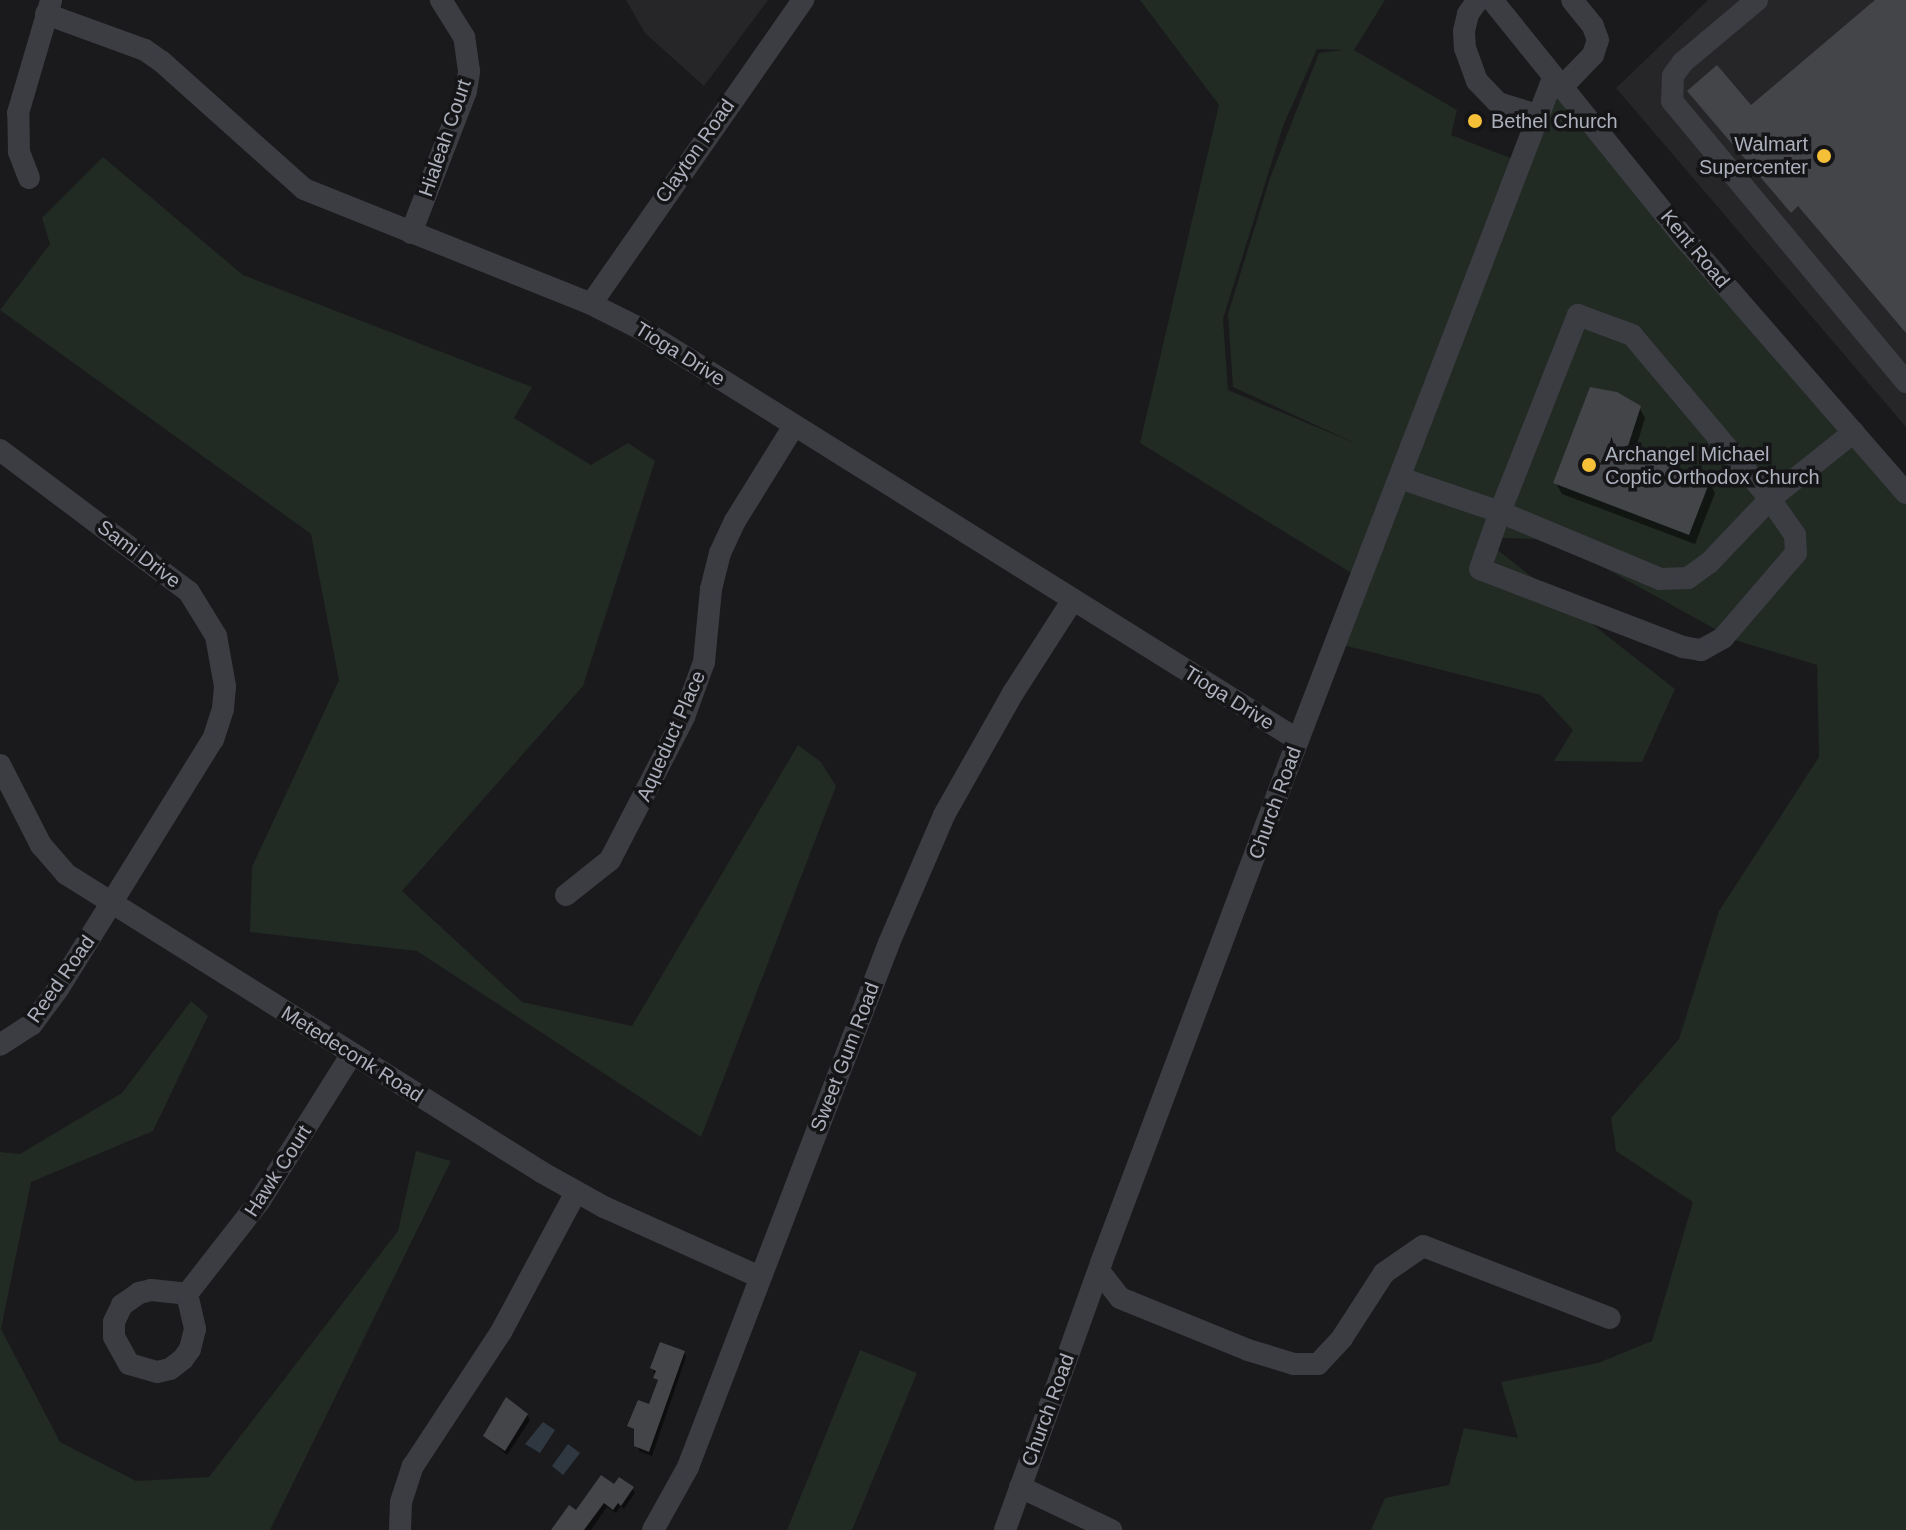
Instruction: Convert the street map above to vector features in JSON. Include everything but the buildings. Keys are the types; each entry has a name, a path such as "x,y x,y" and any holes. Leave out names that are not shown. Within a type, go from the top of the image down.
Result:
{"street":[{"name":"Hialeah Court","path":"411,233 466,91 469,71 464,37 441,0"},
{"name":"Clayton Road","path":"591,304 803,0"},
{"path":"1478,0 1468,14 1464,31 1465,48 1477,81 1498,103 1537,115"},
{"name":"Kent Road","path":"1492,0 1557,83 1906,493"},
{"path":"1557,83 1593,55 1598,40 1593,26 1572,0"},
{"path":"1757,0 1683,62 1673,76 1672,101 1906,382"},
{"name":"Tioga Drive","path":"48,7 145,50 161,61 304,189 591,304 639,328 1298,740"},
{"path":"29,178 19,152 18,113 48,7"},
{"name":"Church Road","path":"1005,1530 1298,740 1537,115 1557,83"},
{"path":"1578,315 1632,335 1770,499 1795,535 1796,553 1723,638 1701,650 1683,647 1480,569 1500,512 1578,315"},
{"name":"Aqueduct Place","path":"566,895 610,860 684,717 704,662 711,589 720,553 735,521 794,426"},
{"path":"1400,478 1500,512 1660,579 1688,578 1709,563 1770,499 1854,432"},
{"name":"Sami Drive","path":"0,450 182,586 210,622 223,661 223,709 213,739 112,903"},
{"name":"Sweet Gum Road","path":"653,1530 688,1467 889,943 944,815 1006,705 1072,601"},
{"name":"Metedeconk Road","path":"0,765 53,862 112,903 576,1192 760,1277"},
{"name":"Reed Road","path":"0,1045 16,1037 40,1015 112,903"},
{"name":"Hawk Court","path":"193,1289 259,1202 352,1054"},
{"path":"400,1530 401,1502 413,1466 501,1332 576,1192"},
{"path":"1088,1301 1120,1298 1248,1350 1294,1364 1318,1364 1342,1338 1384,1273 1423,1246 1610,1318"},
{"path":"1099,1271 1120,1298"},
{"path":"1020,1487 1111,1530"}],"shaded area":[{"path":"626,0 768,0 704,86 645,33"},
{"path":"1140,0 1385,0 1354,50 1457,110 1451,135 1513,159 1554,79 1906,492 1906,1530 1371,1530 1385,1498 1449,1485 1464,1428 1518,1438 1501,1382 1598,1363 1652,1341 1693,1202 1616,1151 1611,1118 1679,1039 1719,911 1819,757 1817,665 1735,640 1554,540 1481,537 1675,689 1642,762 1554,761 1573,730 1541,695 1343,645 1366,582 1140,443 1219,105","holes":["1317,49 1344,50 1319,53 1270,178 1228,314 1233,387 1357,444 1228,390 1223,319 1283,126"]},
{"path":"1708,0 1906,0 1906,427 1616,88"},
{"path":"103,157 243,275 532,387 514,418 591,465 628,443 655,461 583,686 402,891 522,1002 632,1026 798,745 821,762 836,786 701,1137 417,951 250,932 252,867 339,680 311,534 0,310 50,244 42,218"},
{"path":"191,1001 208,1016 153,1131 31,1182 1,1329 60,1442 136,1481 209,1477 398,1231 416,1151 451,1161 270,1530 0,1530 0,1152 20,1154 122,1093"},
{"path":"860,1350 917,1373 852,1530 787,1530"},
{"path":"543,1422 555,1430 540,1453 525,1444"},
{"path":"568,1444 580,1453 563,1475 552,1466"}],"place":[{"name":"Bethel Church","path":"1475,121"},
{"name":"Walmart Supercenter","path":"1824,156"},
{"name":"Archangel Michael Coptic Orthodox Church","path":"1589,465"}]}
